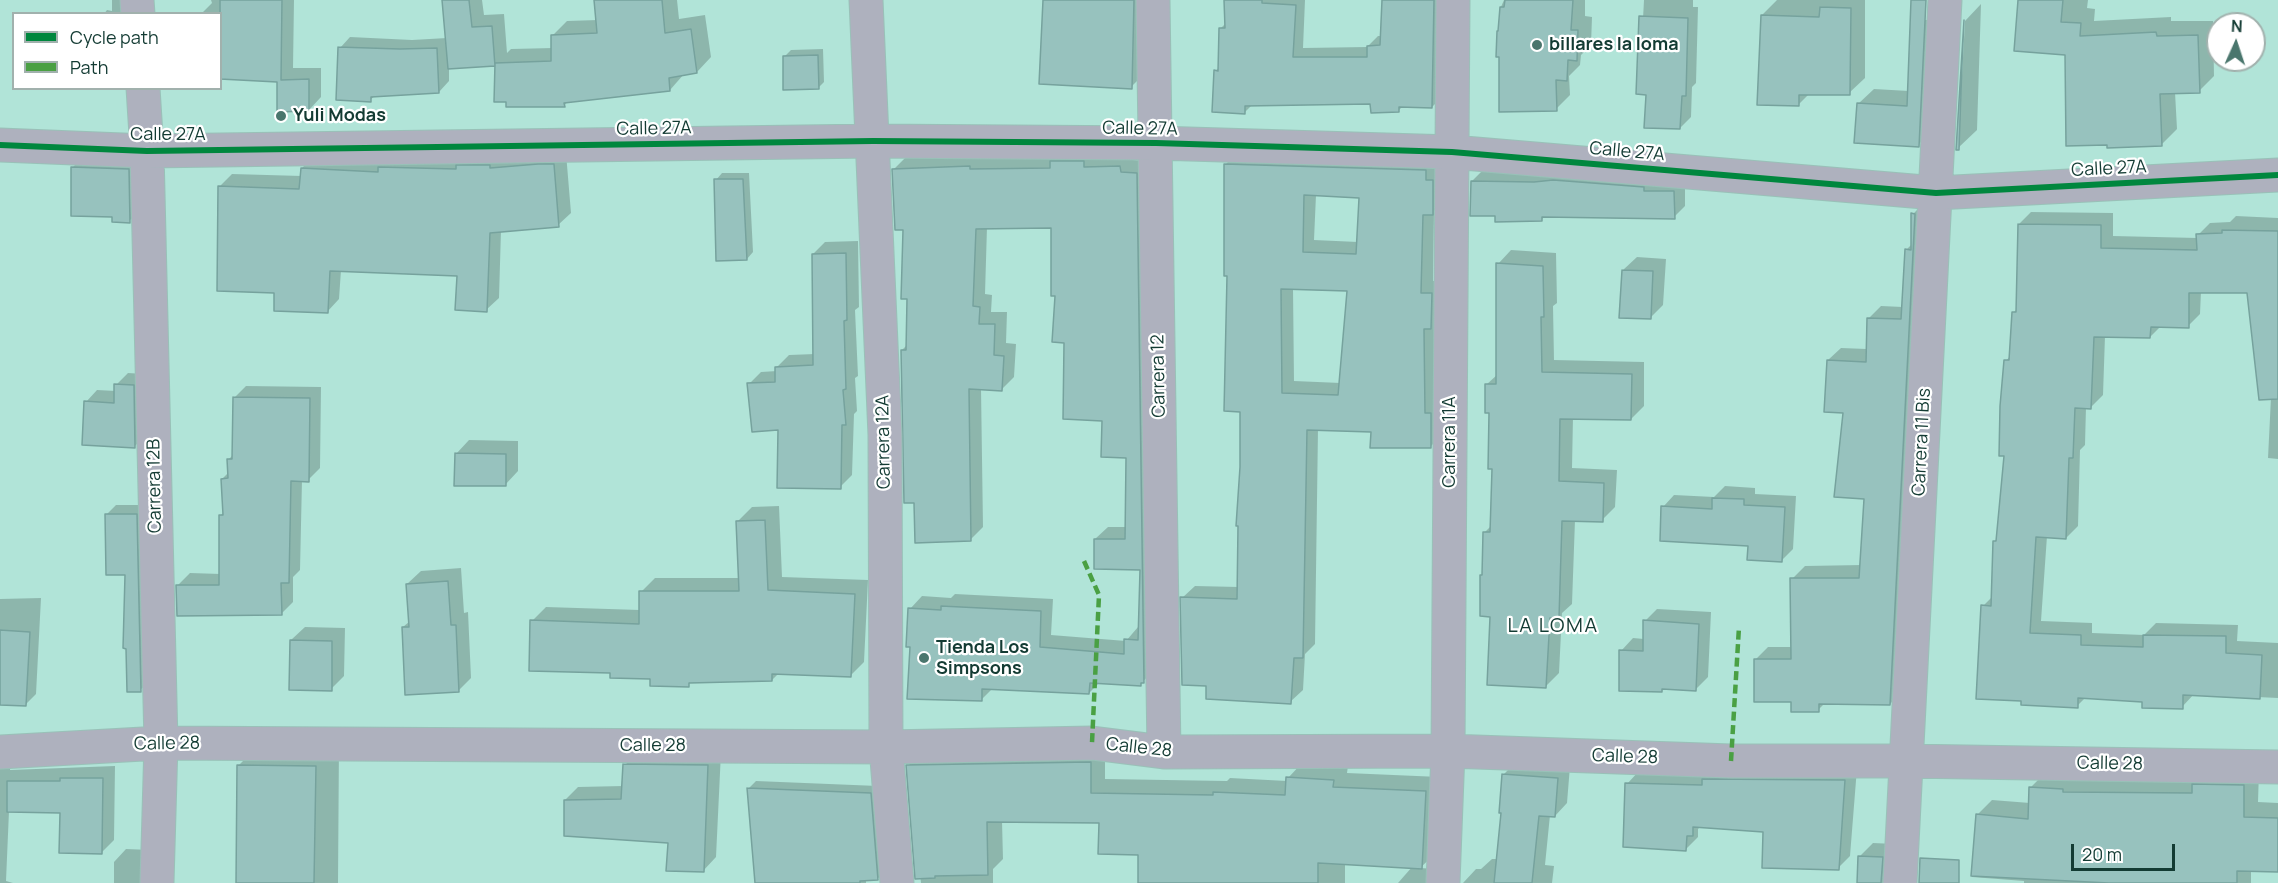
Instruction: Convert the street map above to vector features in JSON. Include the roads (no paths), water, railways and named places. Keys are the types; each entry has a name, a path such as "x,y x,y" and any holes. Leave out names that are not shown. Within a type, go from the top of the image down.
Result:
{"street":[{"name":"Carrera 12A","path":"866,0 885,435 886,747 897,883"},
{"name":"Carrera 12","path":"1153,0 1164,752"},
{"name":"Carrera 11A","path":"1443,883 1448,751 1453,0"},
{"name":"Carrera 11 Bis","path":"1900,883 1945,0"},
{"name":"Carrera 12B","path":"143,90 147,151 161,743 157,883"},
{"name":"Calle 27A","path":"0,145 147,151 873,141 1155,143 1452,152 1936,193 2278,176"},
{"name":"Calle 28","path":"0,752 161,743 886,747 1092,743 1164,752 1448,751 1731,761 1905,761 2278,767"}],"place":[{"name":"billares la loma","path":"1537,45"},
{"name":"Yuli Modas","path":"281,116"},
{"name":"Tienda Los Simpsons","path":"924,658"}],"district":[{"name":"LA LOMA","path":"1553,626"}]}
